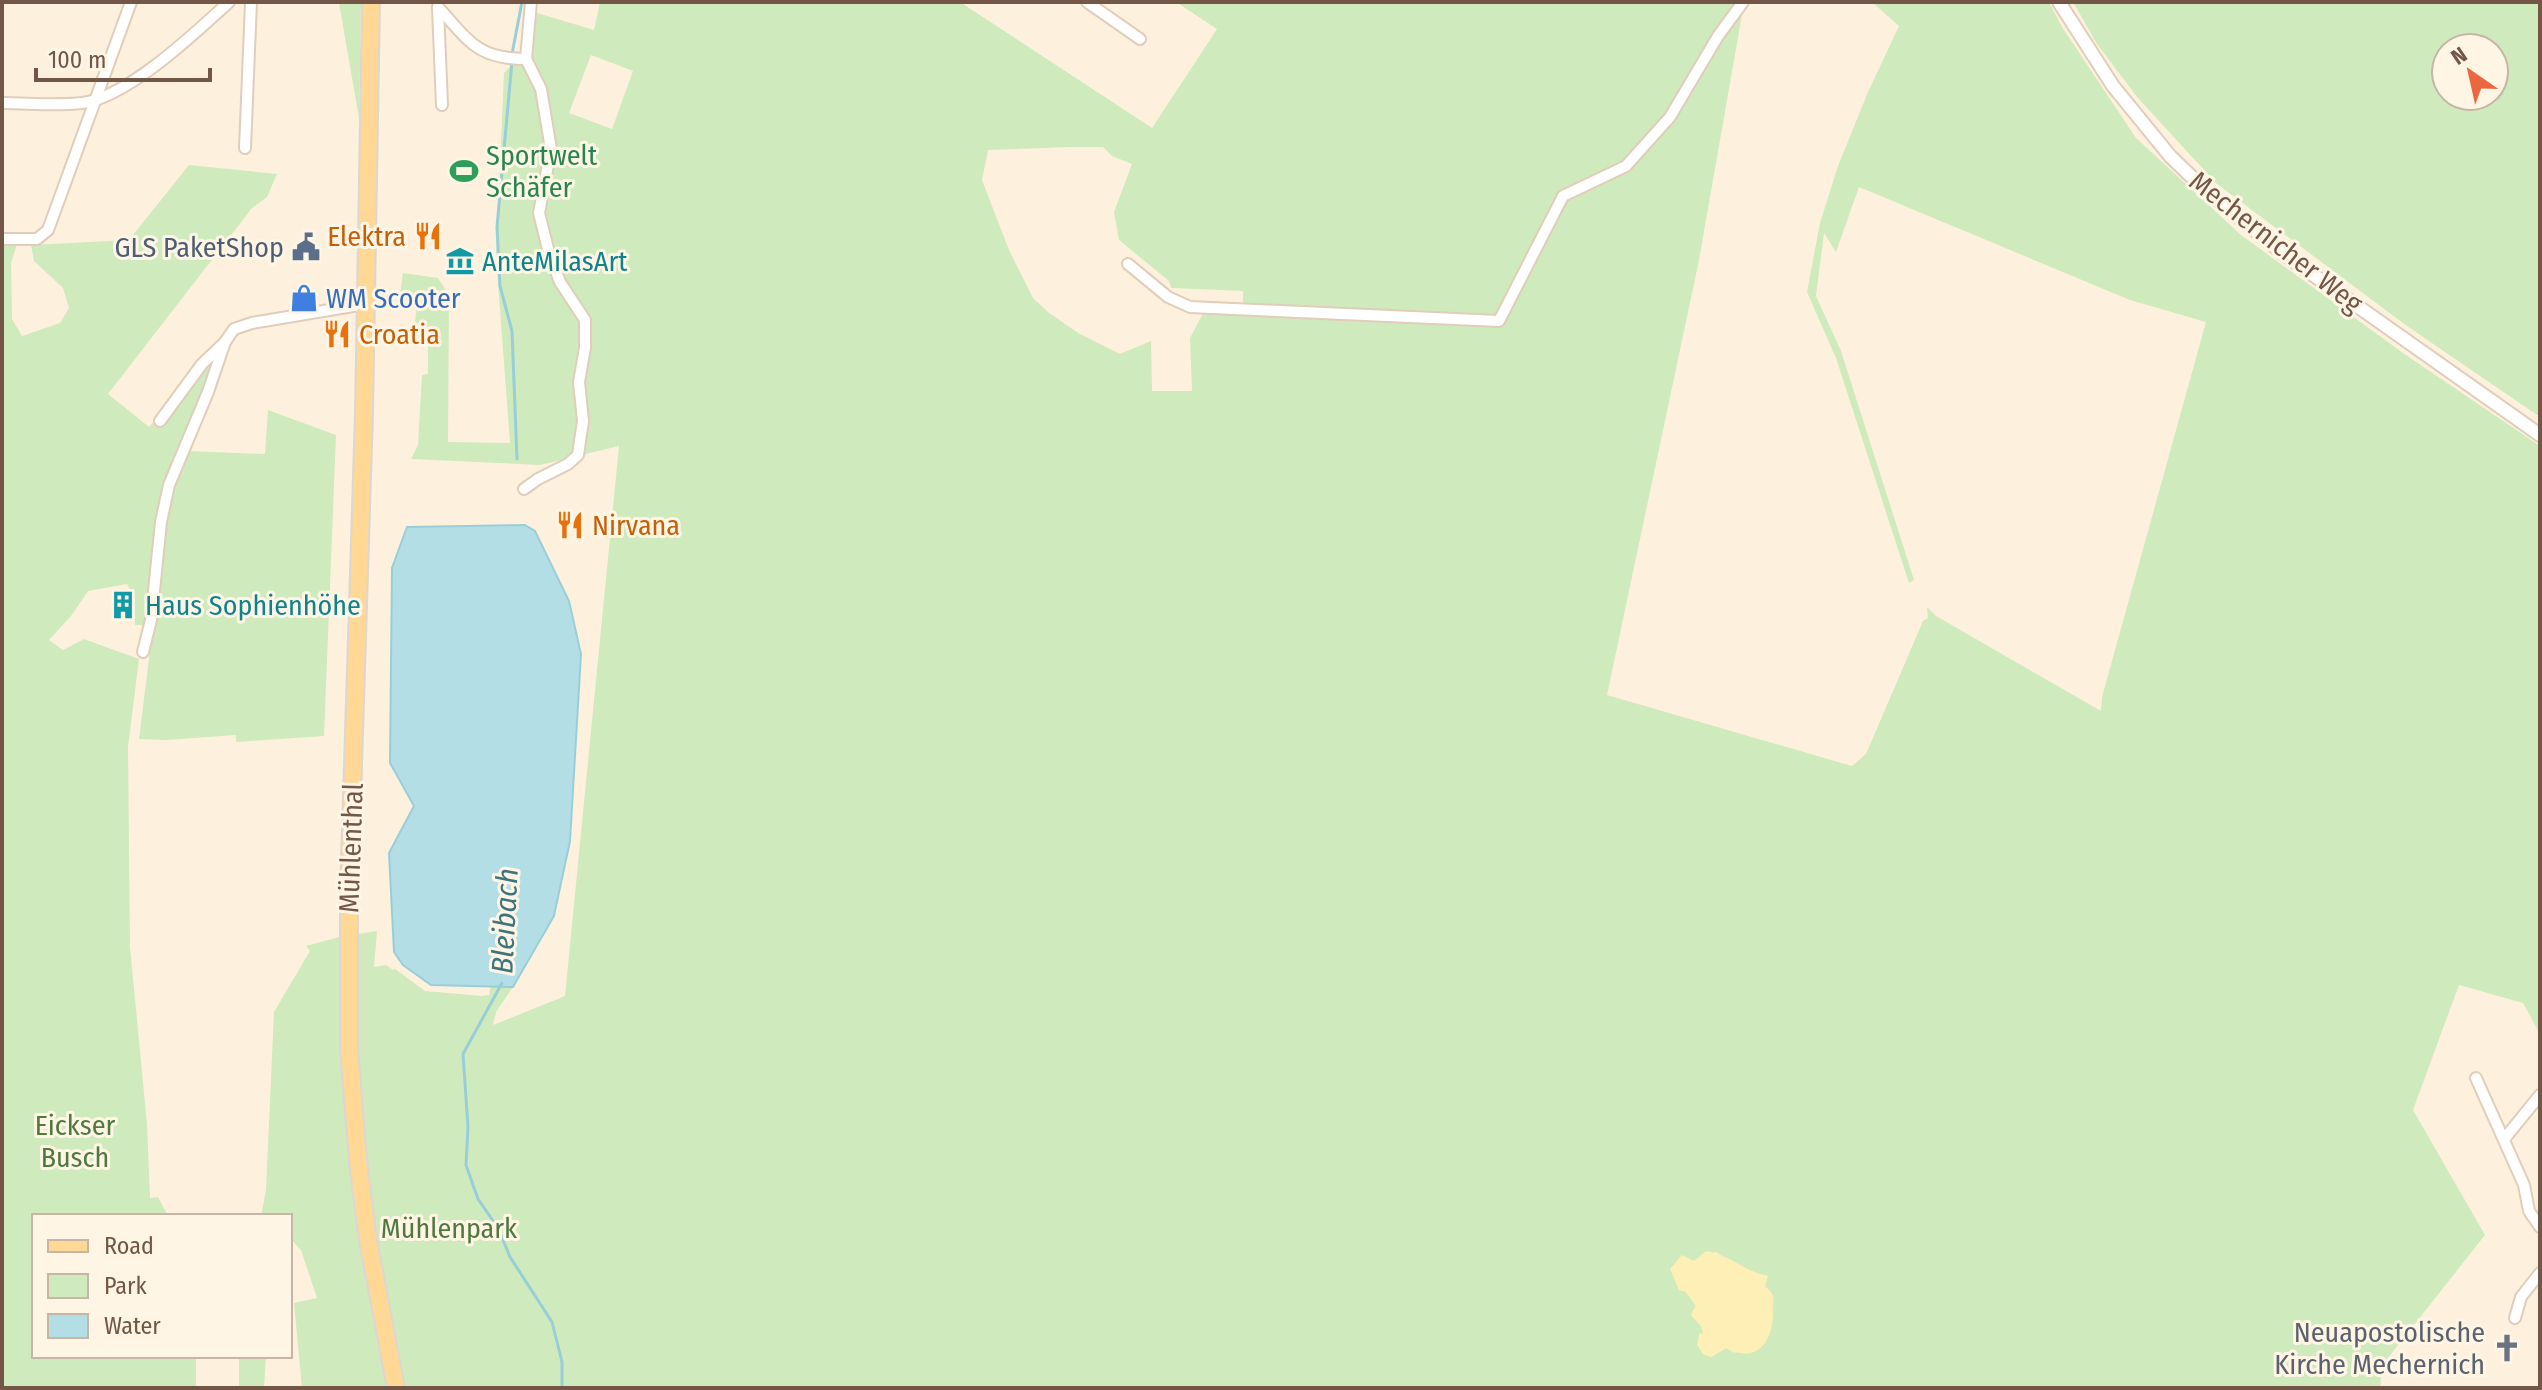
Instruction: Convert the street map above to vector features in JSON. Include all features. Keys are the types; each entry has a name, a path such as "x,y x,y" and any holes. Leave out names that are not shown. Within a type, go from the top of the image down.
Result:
{"main road":[{"name":"Mühlenthal","path":"371,2 363,482 349,894 349,1048 368,1240 396,1388"}],"street":[{"path":"2,239 37,239 48,230 131,2"},
{"path":"2,103 82,103 97,99 172,54 229,2"},
{"path":"245,148 251,2"},
{"path":"516,59 531,2"},
{"path":"1087,2 1140,39"},
{"path":"1128,264 1168,297 1190,307 1499,321 1563,196 1626,166 1670,117 1718,36 1743,2"},
{"name":"Mechernicher Weg","path":"2059,2 2113,86 2170,156 2202,187 2285,255 2540,435"},
{"path":"437,5 485,53 516,59 541,89 551,149 539,213 560,282 585,320 585,348 579,382 583,421 578,455 524,489"},
{"path":"437,5 442,105"},
{"path":"160,421 202,364 234,329 252,323 365,304"},
{"path":"143,652 151,620 161,522 169,485 208,392 225,342"},
{"path":"2476,1078 2524,1185 2529,1211 2540,1227"},
{"path":"2505,1138 2540,1095"},
{"path":"2515,1318 2521,1297 2540,1273"}],"green space":[{"path":"361,2 359,118 339,3"},
{"name":"Mühlenpark","path":"600,2 960,2 1152,128 1217,29 1176,2 1751,2 1743,9 1699,260 1607,695 1852,766 1866,754 1923,621 1928,618 1927,607 1936,616 2101,711 2102,697 2206,322 2130,300 1859,187 1836,252 1824,233 1816,296 1841,351 1914,580 1909,583 1836,358 1807,292 1820,223 1838,166 1899,26 1872,2 2049,2 2062,27 2136,138 2241,235 2403,353 2540,446 2540,1034 2523,1003 2459,985 2413,1110 2485,1235 2380,1368 2381,1388 302,1388 294,1303 317,1298 301,1250 292,1240 292,1214 261,1214 266,1190 274,1012 310,951 306,946 377,931 374,967 386,965 395,969 425,991 482,996 489,995 491,986 513,987 496,1012 493,1025 565,996 619,446 540,465 411,459 418,445 422,375 428,374 428,345 413,343 417,304 400,294 403,273 438,278 449,295 448,442 510,443 496,256 504,73 533,43 537,13 594,30","holes":["591,55 633,71 612,129 569,113","1103,147 1112,156 1132,164 1114,212 1119,240 1169,281 1171,288 1243,291 1243,304 1497,317 1492,326 1205,310 1190,338 1192,391 1152,391 1151,341 1120,354 1078,333 1033,298 1009,250 982,180 988,150","1716,1252 1740,1267 1767,1276 1735,1353 1726,1348 1711,1357 1701,1326 1691,1315 1696,1306 1686,1292 1694,1261"]},
{"path":"2073,2 2540,2 2540,417 2407,326 2216,183 2137,97 2097,44"},
{"name":"Eickser Busch","path":"189,165 277,174 267,197 252,208 108,394 149,427 212,360 216,363 172,468 147,625 135,625 135,599 127,584 88,591 49,640 63,650 84,639 139,659 128,747 130,947 147,1124 150,1198 158,1197 167,1214 32,1214 32,1358 196,1358 196,1388 2,1388 2,244 17,244 11,263 12,319 22,336 60,323 69,308 63,288 34,261 31,245 129,240"},
{"path":"268,410 336,435 324,736 236,742 236,735 139,739 170,488 186,451 265,454"},
{"path":"239,1358 266,1358 264,1388 239,1388"}],"sand":[{"path":"1706,1251 1768,1276 1765,1286 1773,1296 1773,1321 1767,1340 1755,1351 1737,1352 1726,1348 1711,1357 1703,1354 1697,1345 1699,1334 1703,1333 1691,1315 1696,1305 1686,1292 1679,1290 1670,1269 1682,1255 1694,1261"}],"water":[{"path":"525,525 535,531 569,601 581,654 570,841 554,916 513,987 431,985 403,965 394,952 389,853 414,806 390,763 392,568 407,527"}],"waterway":[{"name":"Bleibach","path":"512,54 522,2"},
{"name":"Bleibach","path":"512,61 497,227 500,286 512,331 517,459"},
{"name":"Bleibach","path":"502,983 463,1054 468,1127 466,1165 478,1199 498,1228 510,1257 552,1322 562,1362 562,1388"}],"place":[{"name":"Sportwelt Schäfer","path":"464,171"},
{"name":"Elektra","path":"428,236"},
{"name":"GLS PaketShop","path":"306,247"},
{"name":"AnteMilasArt","path":"460,261"},
{"name":"WM Scooter","path":"304,298"},
{"name":"Croatia","path":"337,334"},
{"name":"Nirvana","path":"570,525"},
{"name":"Haus Sophienhöhe","path":"123,605"},
{"name":"Neuapostolische Kirche Mechernich","path":"2507,1348"}]}
